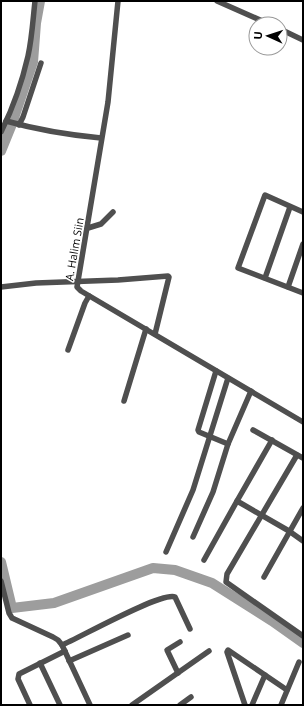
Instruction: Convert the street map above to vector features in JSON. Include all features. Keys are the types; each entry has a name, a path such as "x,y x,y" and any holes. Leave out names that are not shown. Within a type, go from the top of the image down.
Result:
{"street":[{"path":"1,132 21,82 28,55 35,1"},
{"name":"A. Halim Siin","path":"118,1 110,87 88,228 77,281 78,289 87,299 155,334 303,422"},
{"path":"219,1 252,16"},
{"path":"288,33 303,40"},
{"path":"18,125 23,117 41,63"},
{"path":"5,123 60,134 101,138"},
{"path":"303,212 265,195 238,268 303,293"},
{"path":"265,278 290,207"},
{"path":"88,228 101,224 113,212"},
{"path":"288,287 303,244"},
{"path":"1,287 36,283 168,276 155,334"},
{"path":"68,350 87,299"},
{"path":"124,401 146,329"},
{"path":"216,371 198,430 199,432 228,444"},
{"path":"166,552 193,490 228,378"},
{"path":"193,537 213,492 228,444 251,391"},
{"path":"253,430 303,458"},
{"path":"204,560 272,440"},
{"path":"297,455 227,574 226,582 303,636"},
{"path":"237,501 289,531 303,541"},
{"path":"264,577 303,508"},
{"path":"1,581 9,613 13,619 58,640 90,705"},
{"path":"30,705 18,679 21,672 40,663 63,648 111,621 170,596 175,597 190,629"},
{"path":"69,661 128,635"},
{"path":"178,673 167,650 180,642"},
{"path":"245,705 228,651 230,650 287,690"},
{"path":"132,705 209,651"},
{"path":"281,705 299,662"},
{"path":"40,663 60,705"},
{"path":"252,705 265,675"},
{"path":"180,705 191,698"}],"waterway":[{"path":"1,151 12,124 33,62 36,23 40,1"},
{"path":"1,562 12,608 54,603 153,568 175,570 212,583 272,621 303,643"}]}
